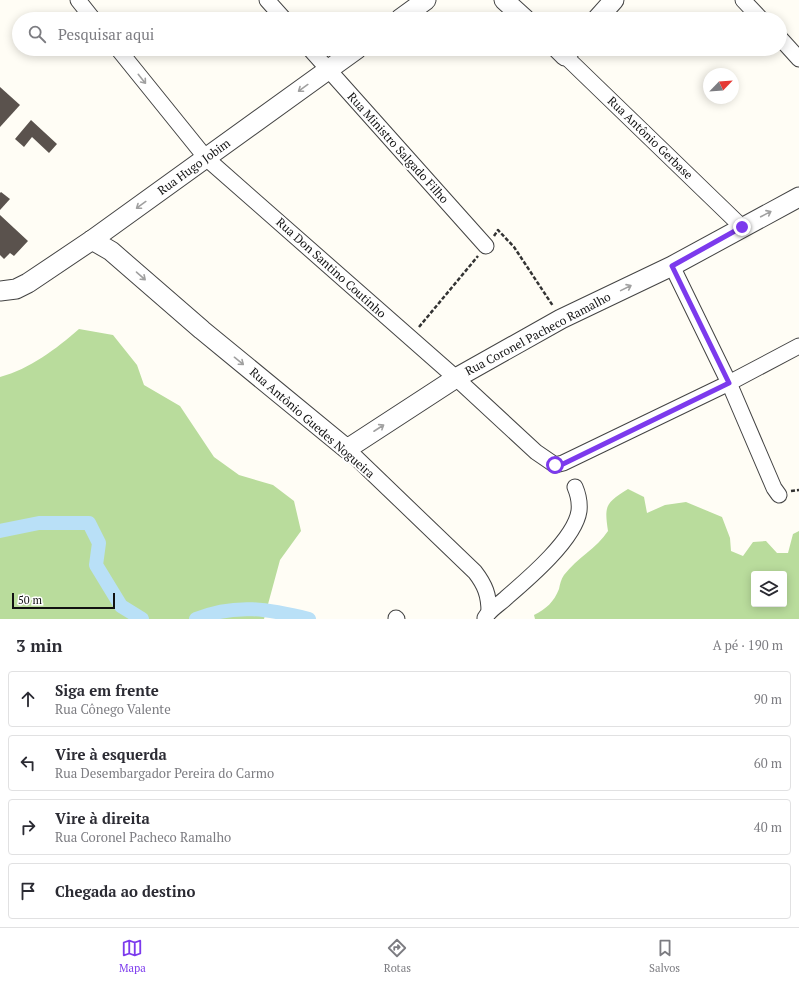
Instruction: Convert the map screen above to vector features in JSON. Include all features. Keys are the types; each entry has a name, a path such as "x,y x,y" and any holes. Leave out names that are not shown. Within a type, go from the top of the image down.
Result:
{"street":[{"path":"78,0 87,12"},
{"path":"267,0 278,12"},
{"path":"410,12 426,0"},
{"path":"504,0 517,12"},
{"path":"603,12 614,0"},
{"path":"743,0 754,12"},
{"path":"787,46 799,59"},
{"name":"Rua Don Santino Coutinho","path":"124,56 206,158 456,378 546,460 555,465 563,464 729,383"},
{"name":"Rua Ministro Salgado Filho","path":"316,56 486,246"},
{"name":"Rua Hugo Jobim","path":"0,291 16,289 28,283 99,235 348,56"},
{"name":"Rua Antônio Gerbase","path":"570,56 742,227"},
{"name":"Rua Coronel Pacheco Ramalho","path":"347,449 456,378 561,319 672,266 799,197"},
{"name":"Rua Antônio Guedes Nogueira","path":"99,235 111,251 202,330 347,449 475,572 486,588 488,598 487,616"},
{"path":"672,266 729,383 774,488 779,495"},
{"path":"729,383 799,346"},
{"path":"487,616 541,566 560,545 574,525 579,511 579,498 575,487"}],"path":[{"path":"410,338 498,230 514,247 561,319"}],"green space":[{"path":"79,329 113,335 137,365 144,385 180,406 214,457 239,475 273,485 294,501 301,531 280,560 264,619 0,619 0,377 22,369 42,358"},
{"path":"628,489 644,497 647,513 665,505 686,502 722,517 730,538 731,551 743,556 753,542 766,541 777,553 788,553 793,534 799,531 799,619 535,619 534,615 546,608 555,598 564,575 598,543 608,531 606,515 607,510 608,506 615,498"}],"building":[{"path":"0,87 20,105 0,127"},
{"path":"31,120 57,144 49,153 32,137 24,147 15,139"},
{"path":"1,192 10,199 0,210 0,193"},
{"path":"0,215 28,241 14,256 10,253 4,259 0,255"}],"waterway":[{"path":"0,531 39,523 89,523 99,543 96,565 121,606 142,619"},
{"path":"196,619 211,614 239,609 266,610 309,619"}],"route":[{"path":"555,465 563,464 729,383 672,266 742,227"}]}
